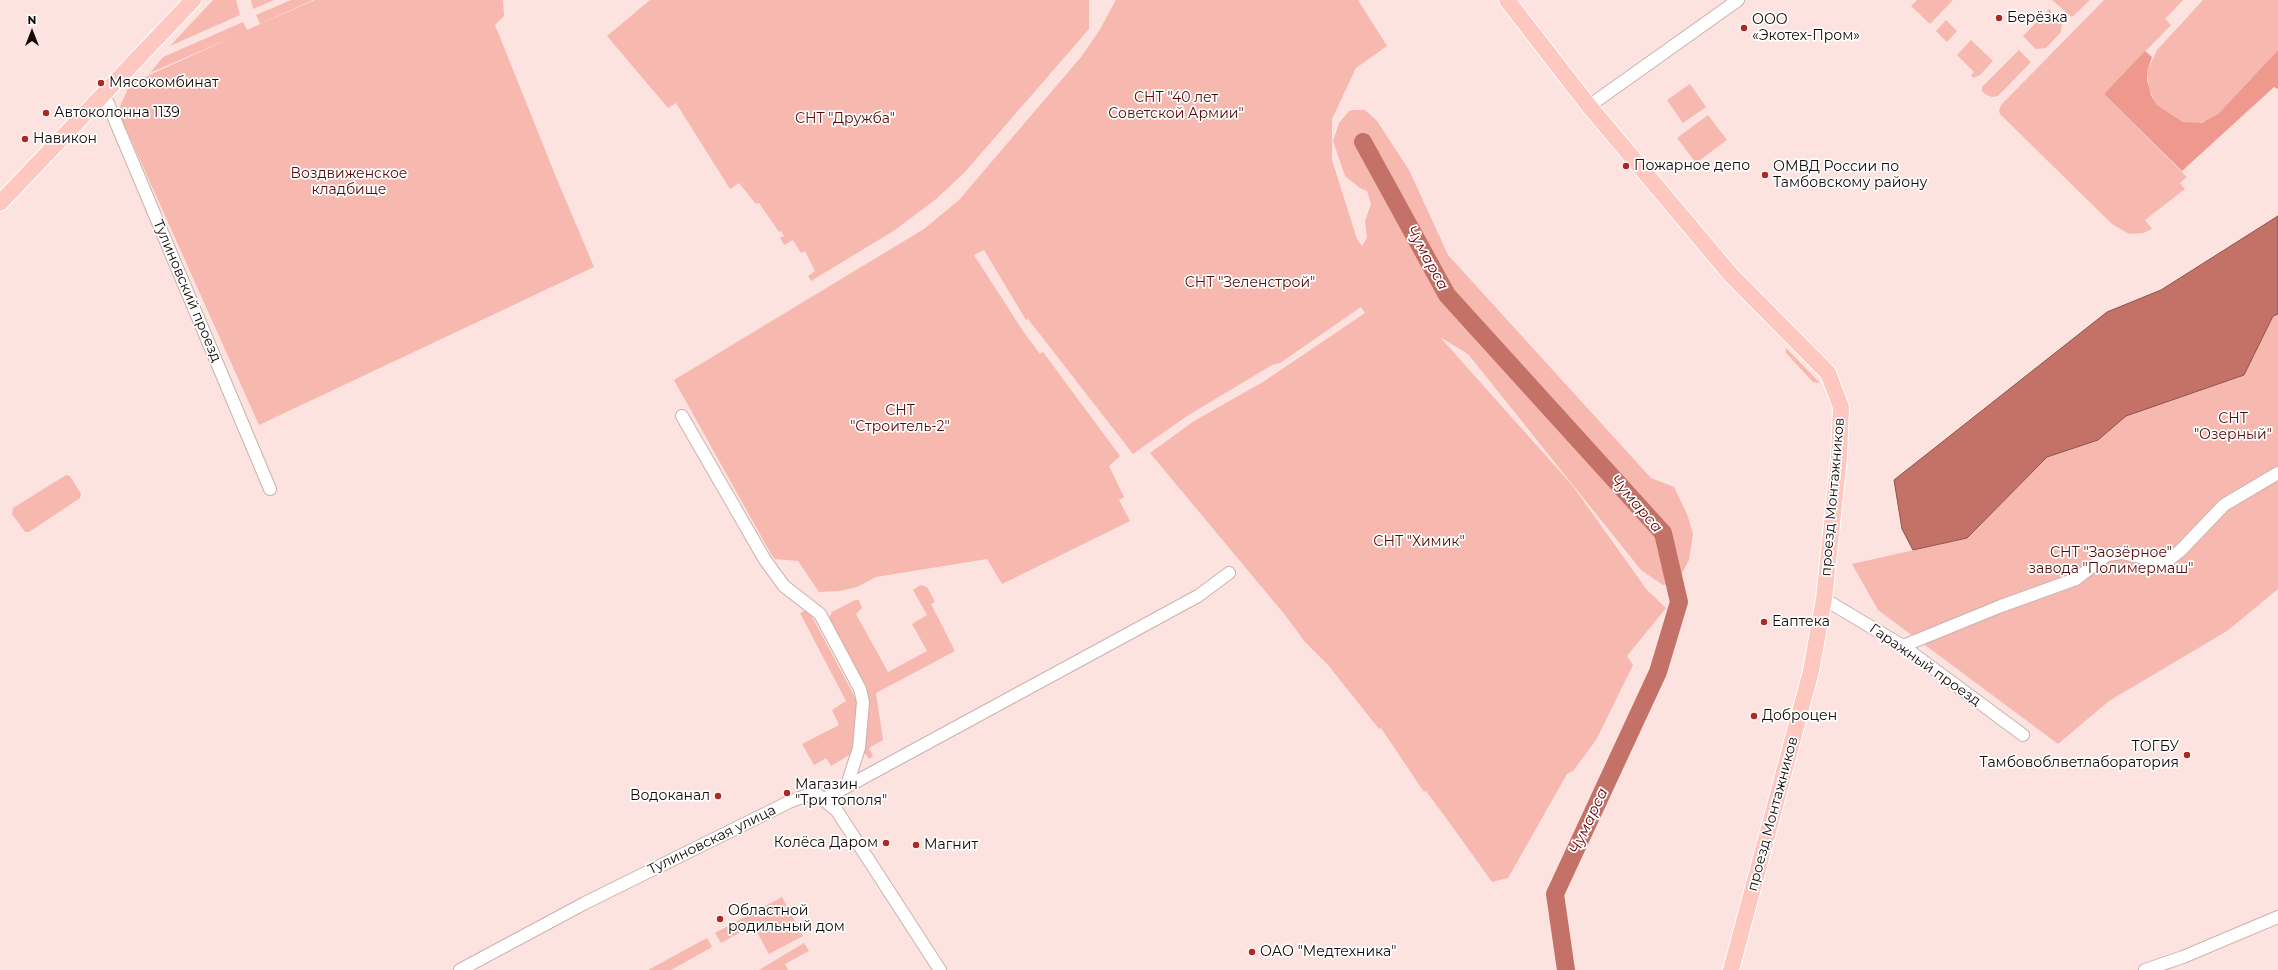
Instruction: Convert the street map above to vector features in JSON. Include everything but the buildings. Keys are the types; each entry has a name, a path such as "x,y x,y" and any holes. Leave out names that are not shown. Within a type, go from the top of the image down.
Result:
{"main road":[{"path":"0,203 193,0"},
{"name":"проезд Монтажников","path":"1507,0 1589,106 1731,275 1828,373 1841,407 1839,458 1824,599 1811,671 1731,970"}],"street":[{"path":"1589,106 1738,0"},
{"name":"Тулиновский проезд","path":"104,94 270,489"},
{"path":"682,416 765,560 784,586 820,614 860,689 864,702 859,748 847,785"},
{"path":"1903,646 2001,606 2076,579 2107,555 2122,553 2144,558 2153,564 2166,562 2180,551 2224,505 2278,473"},
{"path":"940,970 837,811 824,799 847,785 1198,596 1229,573"},
{"name":"Гаражный проезд","path":"1824,599 1903,646 2023,735"},
{"name":"Тулиновская улица","path":"460,970 585,903 789,802 810,794 818,795 824,799"},
{"path":"2145,970 2183,957 2278,917"}],"green space":[{"path":"213,0 236,0 240,15 170,46"},
{"path":"251,0 274,0 253,9"},
{"path":"291,0 313,0 260,24 256,15"},
{"name":"Воздвиженское кладбище","path":"315,0 503,0 504,16 495,25 594,267 259,425 118,111 130,84 235,36 150,73 163,57 243,22 247,30"},
{"name":"СНТ \"Дружба\"","path":"650,0 1089,0 1089,29 964,173 936,199 895,230 811,281 808,276 815,271 805,251 801,253 793,240 784,245 780,238 784,236 781,231 779,232 759,203 756,204 739,183 730,189 676,103 668,108 607,36"},
{"path":"1116,0 1358,0 1387,46 1356,68 1332,119 1332,160 1357,239 1362,246 1367,238 1365,221 1371,204 1367,191 1360,188 1345,176 1333,141 1339,123 1349,111 1365,110 1377,121 1409,170 1448,255 1651,478 1674,487 1687,514 1693,534 1689,560 1677,583 1663,585 1641,570 1468,354 1440,337 1572,485 1647,590 1666,608 1627,656 1633,665 1596,740 1573,771 1567,774 1508,878 1492,882 1426,791 1424,792 1381,728 1379,729 1328,665 1305,642 1285,615 1150,453 1194,421 1263,382 1365,313 1361,307 1280,363 1272,365 1187,416 1133,454 1028,319 1026,320 984,250 974,255 1023,331 1040,354 1043,352 1120,456 1109,466 1124,497 1119,500 1130,521 1002,584 987,559 876,577 857,587 840,591 819,592 798,561 775,559 771,554 674,380 924,229 959,200 1081,57 1099,31"},
{"path":"1917,0 1953,0 1930,24 1911,6"},
{"path":"2052,0 2090,0 2072,17"},
{"path":"2104,0 2183,0 2165,19 2171,25 2104,94 2187,177 2180,183 2185,189 2145,220 2152,229 2143,233 2129,234 2112,224 2000,114 1999,111 2001,105"},
{"path":"2203,0 2278,0 2278,50 2218,114 2208,121 2195,124 2183,122 2157,105 2149,89 2147,72 2157,50"},
{"path":"2049,9 2062,22 2061,32 2046,48 2036,49 2023,36"},
{"path":"1946,20 1957,31 1947,42 1936,31"},
{"path":"1971,40 1993,61 1980,75 1973,78 1971,75 1974,72 1957,55"},
{"path":"2019,50 2031,62 1998,96 1992,97 1985,94 1982,91 1982,87"},
{"path":"1690,84 1706,107 1683,123 1667,100"},
{"path":"1708,115 1727,140 1696,163 1677,138"},
{"name":"СНТ \"Заозёрное\" завода \"Полимермаш\"","path":"2278,314 2278,589 2227,631 2109,701 2058,744 1878,610 1852,564 1967,538 2047,457 2098,440 2126,416 2244,375 2273,316"},
{"path":"1786,348 1820,383 1813,382 1786,353"},
{"path":"66,475 70,476 81,494 80,498 29,532 25,532 12,514 13,508"},
{"path":"921,585 927,587 935,602 931,604 955,651 876,693 883,740 869,748 873,756 869,759 864,752 869,697 830,624 830,616 832,612 855,600 859,600 862,608 856,614 888,672 927,651 912,624 927,615 913,590"},
{"path":"808,609 858,703 854,752 831,766 826,758 814,765 802,744 839,725 832,710 846,701 800,613"},
{"path":"782,897 803,936 769,954 753,925 721,943 715,933"},
{"path":"707,938 712,947 671,970 648,970"},
{"path":"804,943 809,951 785,964 788,970 759,970"}],"shaded area":[{"path":"2278,50 2278,89 2274,87 2182,171 2104,94 2145,51 2152,57 2147,72 2147,80 2151,95 2157,105 2183,122 2202,123 2218,114"},
{"path":"2278,216 2278,314 2273,316 2244,375 2126,416 2098,440 2047,457 1967,538 1913,550 1902,529 1894,480 2107,312 2161,290"}],"waterway":[{"name":"Чумарса","path":"1363,142 1447,295 1663,533 1679,602 1658,672 1555,894 1566,970"}],"place":[{"name":"Берёзка","path":"1999,18"},
{"name":"ООО «Экотех-Пром»","path":"1744,28"},
{"name":"Мясокомбинат","path":"101,83"},
{"name":"Автоколонна 1139","path":"46,113"},
{"name":"Навикон","path":"25,139"},
{"name":"Пожарное депо","path":"1626,166"},
{"name":"ОМВД России по Тамбовскому району","path":"1765,175"},
{"name":"Еаптека","path":"1764,622"},
{"name":"Доброцен","path":"1754,716"},
{"name":"ТОГБУ Тамбовоблветлаборатория","path":"2187,755"},
{"name":"Магазин \"Три тополя\"","path":"787,793"},
{"name":"Водоканал","path":"718,796"},
{"name":"Колёса Даром","path":"886,843"},
{"name":"Магнит","path":"916,845"},
{"name":"Областной родильный дом","path":"720,919"},
{"name":"ОАО \"Медтехника\"","path":"1252,952"}],"park label":[{"name":"СНТ \"40 лет Советской Армии\"","path":"1176,106"},
{"name":"СНТ \"Зеленстрой\"","path":"1250,283"},
{"name":"СНТ \"Строитель-2\"","path":"900,420"},
{"name":"СНТ \"Озерный\"","path":"2233,428"},
{"name":"СНТ \"Химик\"","path":"1419,542"}]}
